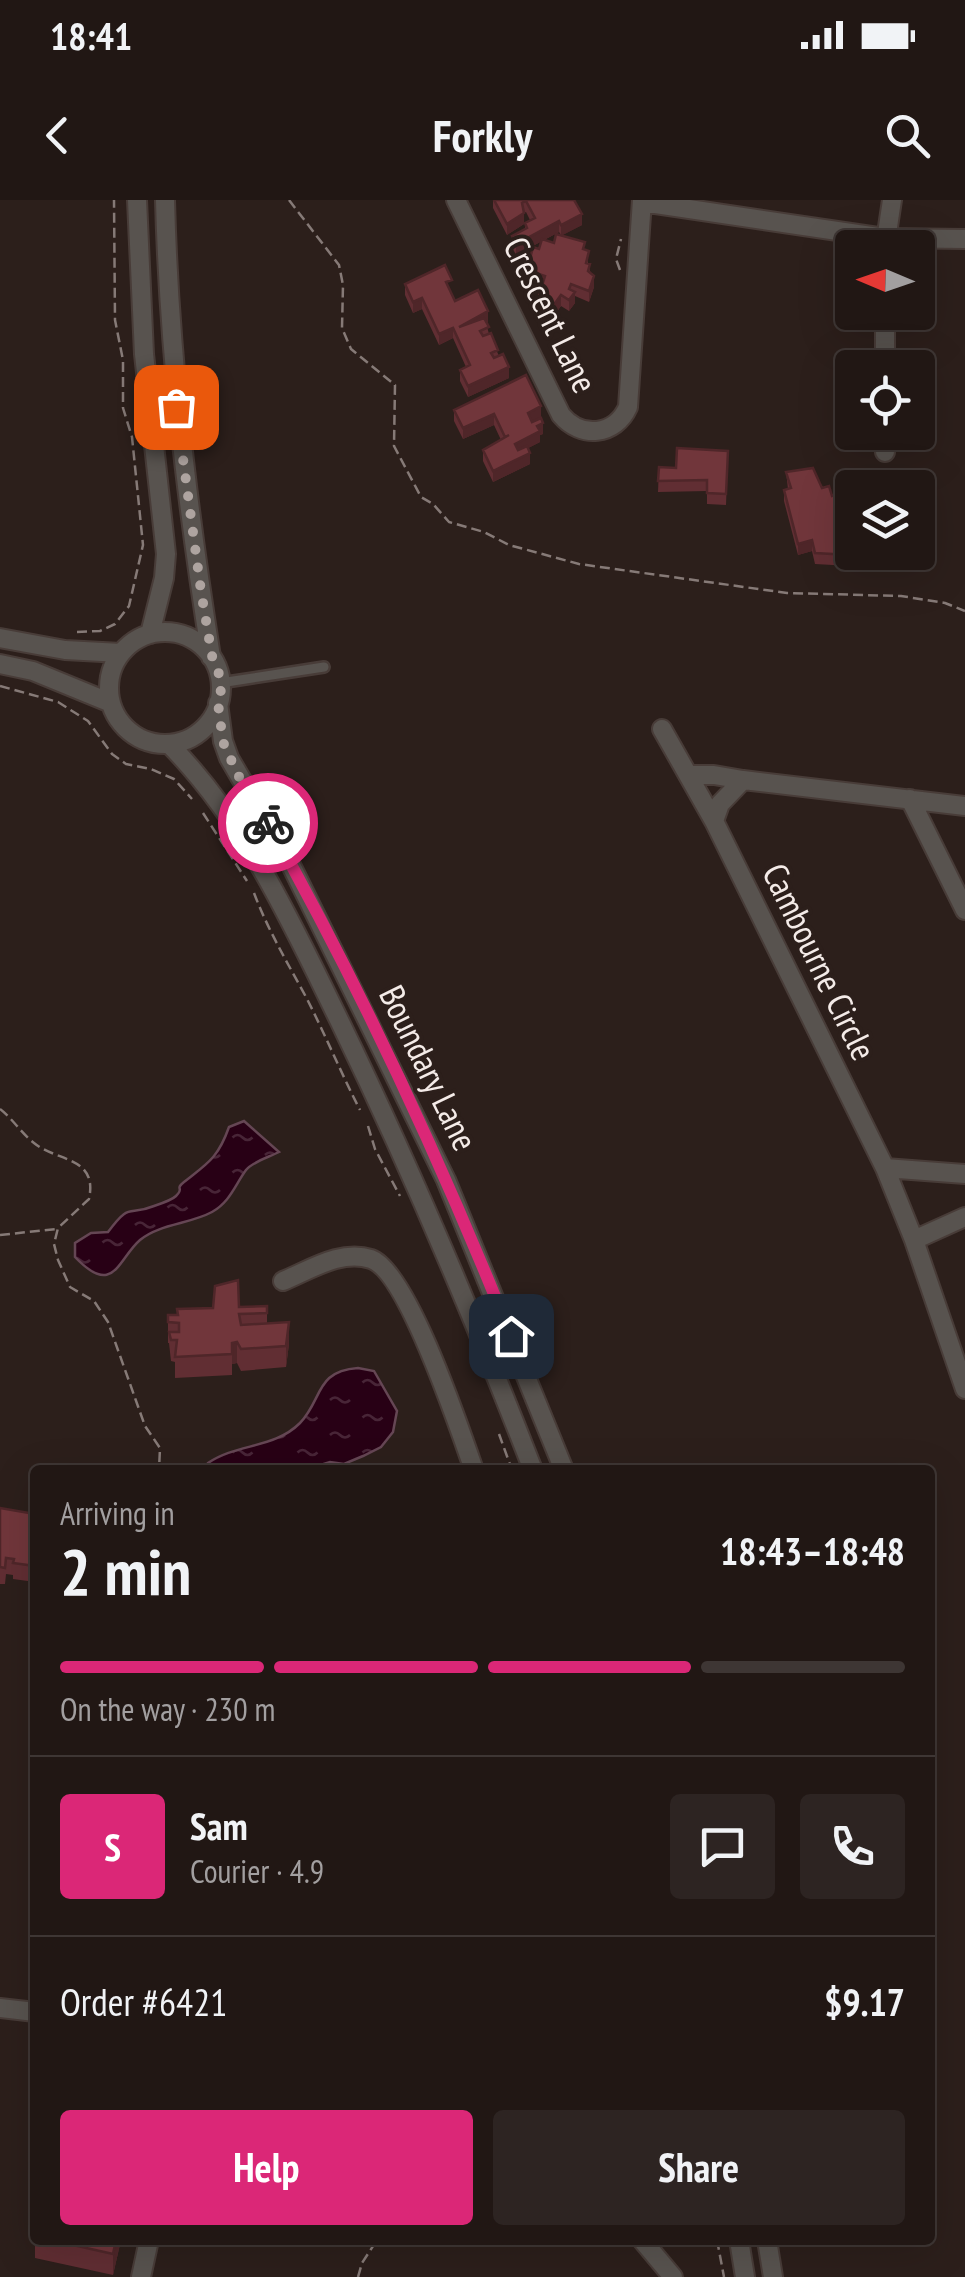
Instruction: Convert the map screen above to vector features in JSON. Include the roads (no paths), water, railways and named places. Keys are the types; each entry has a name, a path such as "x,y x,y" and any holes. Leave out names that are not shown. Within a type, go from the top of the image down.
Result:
{"street":[{"path":"137,200 144,354 166,554 150,634"},
{"path":"165,200 176,407 190,526 220,683 218,703 204,728 188,740 170,744 150,742 132,734 119,720 110,703 112,668 134,641 150,634 184,635 212,656"},
{"name":"Crescent Lane","path":"456,200 561,415 577,428 598,432 619,422 628,407 642,201"},
{"path":"887,230 892,200"},
{"path":"642,201 835,234"},
{"path":"935,240 965,239"},
{"path":"0,638 56,649 121,653"},
{"path":"0,664 49,677 110,703"},
{"name":"Boundary Lane","path":"218,703 229,758 288,860 446,1180 562,1465"},
{"name":"Cambourne Circle","path":"662,730 714,821 885,1168 965,1390"},
{"name":"Boundary Lane","path":"170,744 233,818 317,976 444,1246 531,1465"},
{"path":"688,776 714,774 965,806"},
{"path":"714,821 720,804 743,780"},
{"path":"910,799 965,910"},
{"path":"885,1168 965,1174"},
{"path":"914,1240 965,1217"},
{"path":"284,1281 342,1257 370,1258 388,1270 409,1306 472,1465"},
{"path":"0,2008 30,2011"},
{"path":"142,2277 147,2245"},
{"path":"646,2245 673,2277"},
{"path":"740,2245 744,2277"},
{"path":"768,2245 773,2277"}],"lane":[{"path":"220,683 324,668"}],"water":[{"path":"244,1121 279,1152 249,1167 218,1208 148,1235 107,1275 88,1269 75,1257 75,1243 91,1233 108,1232 126,1213 174,1197 181,1185 216,1153 229,1127"},
{"path":"344,1370 374,1371 397,1411 393,1432 381,1447 344,1464 208,1465 231,1452 290,1431 307,1414 327,1380"}]}
